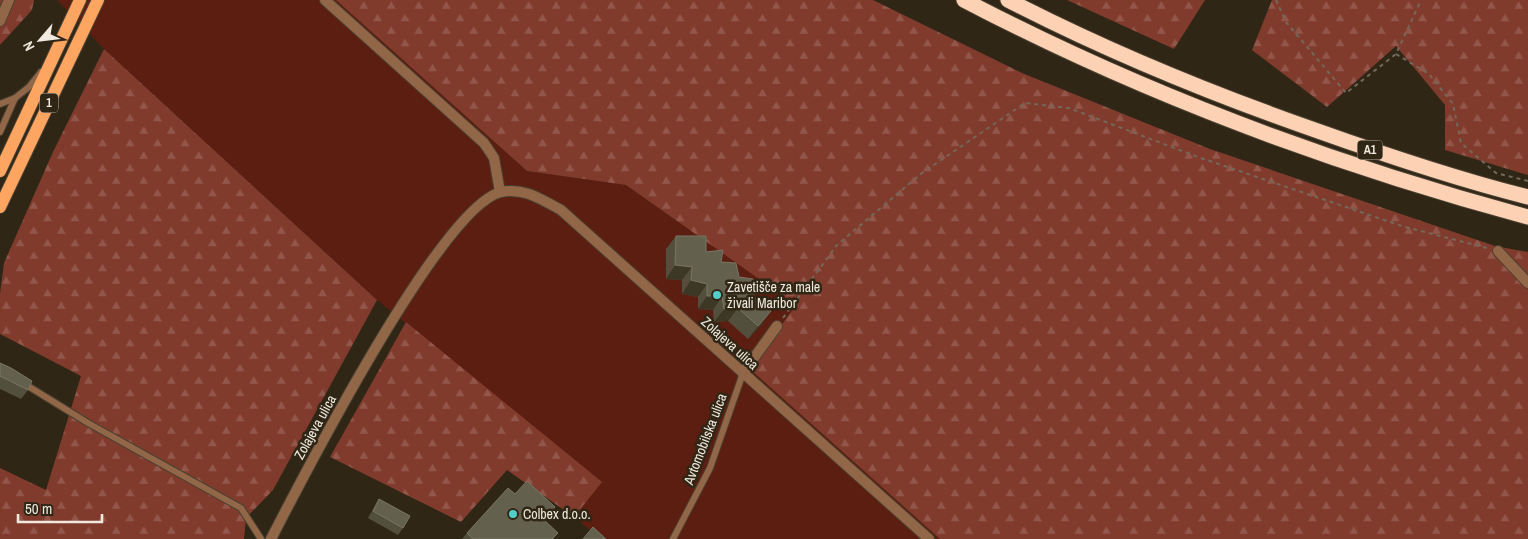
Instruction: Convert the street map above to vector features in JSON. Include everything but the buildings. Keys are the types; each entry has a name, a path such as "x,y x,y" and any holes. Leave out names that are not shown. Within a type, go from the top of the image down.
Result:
{"highway":[{"name":"A1","path":"964,0 1041,40 1130,81 1247,128 1412,185 1528,217"},
{"name":"A1","path":"1008,0 1137,63 1215,95 1419,166 1528,197"}],"main road":[{"name":"1","path":"0,171 80,0"},
{"name":"1","path":"0,207 98,0"}],"street":[{"path":"0,21 9,0"},
{"path":"325,0 484,143 494,158 500,192"},
{"name":"Zolajeva ulica","path":"271,539 352,388 395,317 446,241 469,214 482,203 500,192 515,191 532,194 561,210 930,539"},
{"path":"1498,251 1528,283"},
{"path":"743,373 777,326"}],"lane":[{"path":"0,104 15,98 29,87 57,50"},
{"path":"0,132 15,98"},
{"name":"Avtomobilska ulica","path":"673,539 710,468 743,373"},
{"path":"15,378 88,423 241,508 261,539"}],"path":[{"path":"1276,0 1286,22 1346,93 1396,54 1421,0"},
{"path":"1396,54 1429,74 1453,104 1460,143 1496,173 1528,181"},
{"path":"777,326 837,245 922,173 1025,102 1069,108 1198,157 1402,226 1498,251"}],"shaded area":[{"path":"57,0 336,0 527,171 626,185 797,305 750,369 940,539 601,539 574,517 601,482 377,300 104,49"}],"green space":[{"path":"0,0 34,0 32,10 0,45"},
{"path":"336,0 873,0 1022,73 1210,149 1495,246 1528,252 1528,539 940,539 750,369 796,305 626,185 527,171"},
{"path":"1067,0 1205,0 1174,49"},
{"path":"1272,0 1528,0 1528,175 1445,150 1445,105 1396,46 1327,107 1252,50"},
{"path":"104,49 377,300 273,490 246,518 244,539 0,539 0,468 46,490 81,376 0,334 0,294 4,263 53,152"},
{"path":"406,322 602,482 574,517 507,470 461,522 330,457"}],"place":[{"name":"Zavetišče za male živali Maribor","path":"717,295"},
{"name":"Colbex d.o.o.","path":"513,514"}]}
